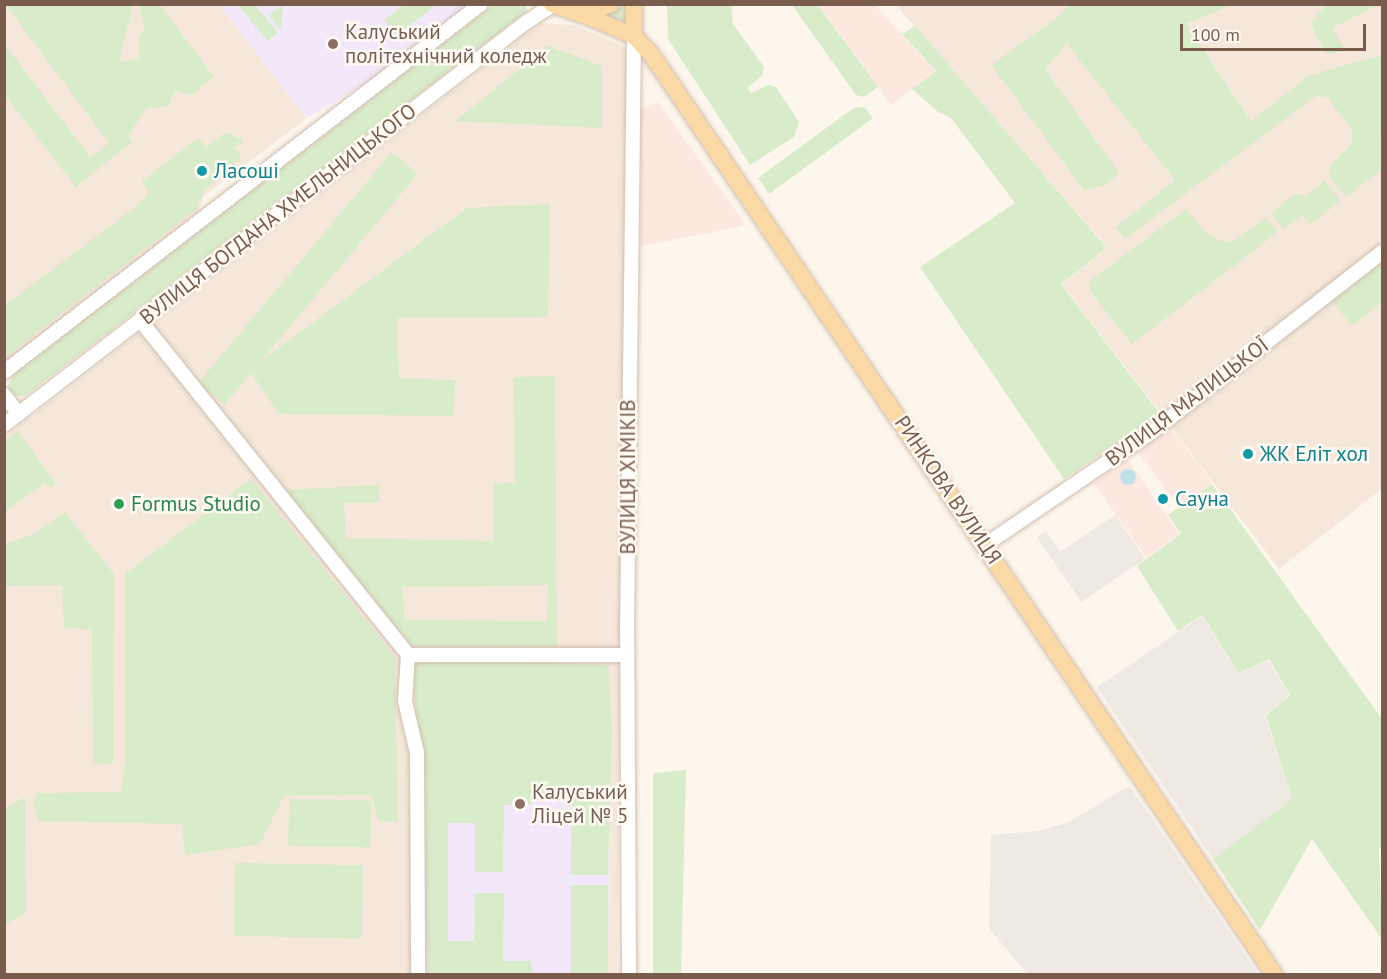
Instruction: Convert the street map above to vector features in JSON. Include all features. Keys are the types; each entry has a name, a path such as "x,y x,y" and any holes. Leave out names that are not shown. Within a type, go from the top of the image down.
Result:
{"main road":[{"path":"581,14 611,4"},
{"path":"553,5 634,36 634,4"},
{"name":"РИНКОВА ВУЛИЦЯ","path":"634,36 651,54 1274,975"}],"street":[{"name":"ВУЛИЦЯ БОГДАНА ХМЕЛЬНИЦЬКОГО","path":"4,372 481,4"},
{"name":"ВУЛИЦЯ БОГДАНА ХМЕЛЬНИЦЬКОГО","path":"4,425 525,23 553,5"},
{"name":"ВУЛИЦЯ ХІМІКІВ","path":"629,975 627,655 634,36"},
{"name":"ВУЛИЦЯ МАЛИЦЬКОЇ","path":"985,545 1157,428 1383,252"},
{"path":"140,320 408,654 405,701 417,753 418,975"},
{"path":"4,395 19,414"},
{"path":"408,654 627,655"}],"shaded area":[{"path":"5,5 219,5 307,118 205,195 198,212 5,362"},
{"name":"Калуський політехнічний коледж","path":"219,5 467,5 365,84 307,118"},
{"path":"819,5 875,5 935,71 891,105"},
{"path":"896,5 1382,5 1382,489 1279,569 1062,284 1108,248"},
{"path":"541,23 574,25 627,48 617,974 5,974 5,437"},
{"path":"658,102 744,222 743,226 641,246 640,109"},
{"path":"1170,427 1212,483 1179,508 1137,452"},
{"path":"1127,459 1180,534 1146,558 1093,483"},
{"path":"1115,515 1145,559 1081,602 1037,537 1046,531 1060,552"},
{"path":"1202,616 1239,674 1268,660 1289,695 1265,716 1292,799 1213,859 1097,687"},
{"name":"Калуський Ліцей № 5","path":"429,729 612,732 608,974 425,974"},
{"path":"1129,786 1258,974 1027,974 989,928 991,835 1038,831 1069,822"}],"green space":[{"path":"5,4 133,5 119,62 139,58 139,36 145,29 139,5 160,5 214,77 190,96 176,90 168,106 146,109 128,136 132,142 76,187 5,95 5,45 90,157 109,143"},
{"path":"238,5 255,5 278,33 267,41"},
{"path":"283,5 281,30 268,15"},
{"path":"404,5 436,5 396,36 384,20"},
{"path":"493,5 526,5 526,12 29,393 21,397 12,394 7,387 15,373"},
{"path":"624,5 631,5 628,29 602,17"},
{"path":"667,5 731,5 733,24 764,67 762,76 747,88 751,93 768,85 776,87 799,122 794,137 750,165 668,39"},
{"path":"792,5 818,5 878,87 864,97 856,95"},
{"path":"1069,5 1232,5 1186,24 1251,121 1310,75 1382,55 1380,171 1346,197 1330,178 1329,167 1352,143 1352,129 1327,97 1316,96 1125,239 1115,228 1175,180 1067,44 1045,69 1119,173 1105,185 1084,190 991,65 1058,17"},
{"path":"1326,5 1378,5 1332,28 1346,51 1326,54 1310,23"},
{"path":"915,26 1107,248 1061,284 1160,414 1064,479 920,267 1015,203 951,118 937,111 912,89 936,71 902,34"},
{"path":"548,46 602,66 602,128 455,121"},
{"path":"855,107 865,108 873,118 769,194 758,178"},
{"path":"226,132 244,141 235,148 242,157 205,190 196,209 5,357 5,305 139,204 148,192 142,181 198,138 206,147"},
{"path":"392,152 418,174 225,404 199,383"},
{"path":"1325,181 1341,201 1310,224 1302,215 1284,229 1271,213 1295,194 1305,196"},
{"path":"550,204 548,317 397,318 399,378 455,380 454,416 279,414 249,370 467,208"},
{"path":"1186,209 1206,233 1224,242 1237,239 1266,217 1278,232 1132,344 1089,290 1090,281"},
{"path":"1382,259 1382,302 1352,326 1332,301"},
{"path":"555,376 557,647 412,646 284,490 379,485 380,502 344,503 346,538 493,541 494,484 515,482 513,377","holes":["548,585 547,621 405,620 402,587"]},
{"path":"18,431 56,484 49,487 44,483 5,512 5,442"},
{"path":"251,479 395,657 398,822 378,821 372,795 284,796 260,844 185,855 182,824 38,821 33,802 37,793 121,792 125,764 125,574"},
{"path":"1212,484 1382,719 1382,847 1379,848 1382,939 1312,839 1260,930 1213,859 1292,799 1266,716 1290,695 1269,659 1239,673 1202,615 1178,631 1137,566 1181,534 1168,515"},
{"path":"64,512 114,574 113,764 93,763 92,630 64,627 62,585 5,586 5,544 35,534"},
{"path":"413,658 608,665 612,732 608,875 571,875 572,793 532,793 531,805 504,805 503,872 475,872 475,823 448,823 448,941 474,941 475,893 504,893 503,961 531,961 532,974 428,974"},
{"path":"686,770 681,974 653,974 653,773"},
{"path":"25,797 26,913 5,924 5,809"},
{"path":"289,799 371,800 370,847 288,846"},
{"path":"235,863 363,865 362,938 234,936"},
{"path":"571,885 608,885 608,974 571,974"}],"water":[{"path":"1128,469 1134,471 1136,477 1134,483 1128,485 1122,483 1120,477 1122,471"}],"place":[{"name":"Калуський політехнічний коледж","path":"333,44"},
{"name":"Ласоші","path":"202,171"},
{"name":"ЖК Еліт хол","path":"1248,454"},
{"name":"Сауна","path":"1163,499"},
{"name":"Formus Studio","path":"119,504"},
{"name":"Калуський Ліцей № 5","path":"520,804"}]}
